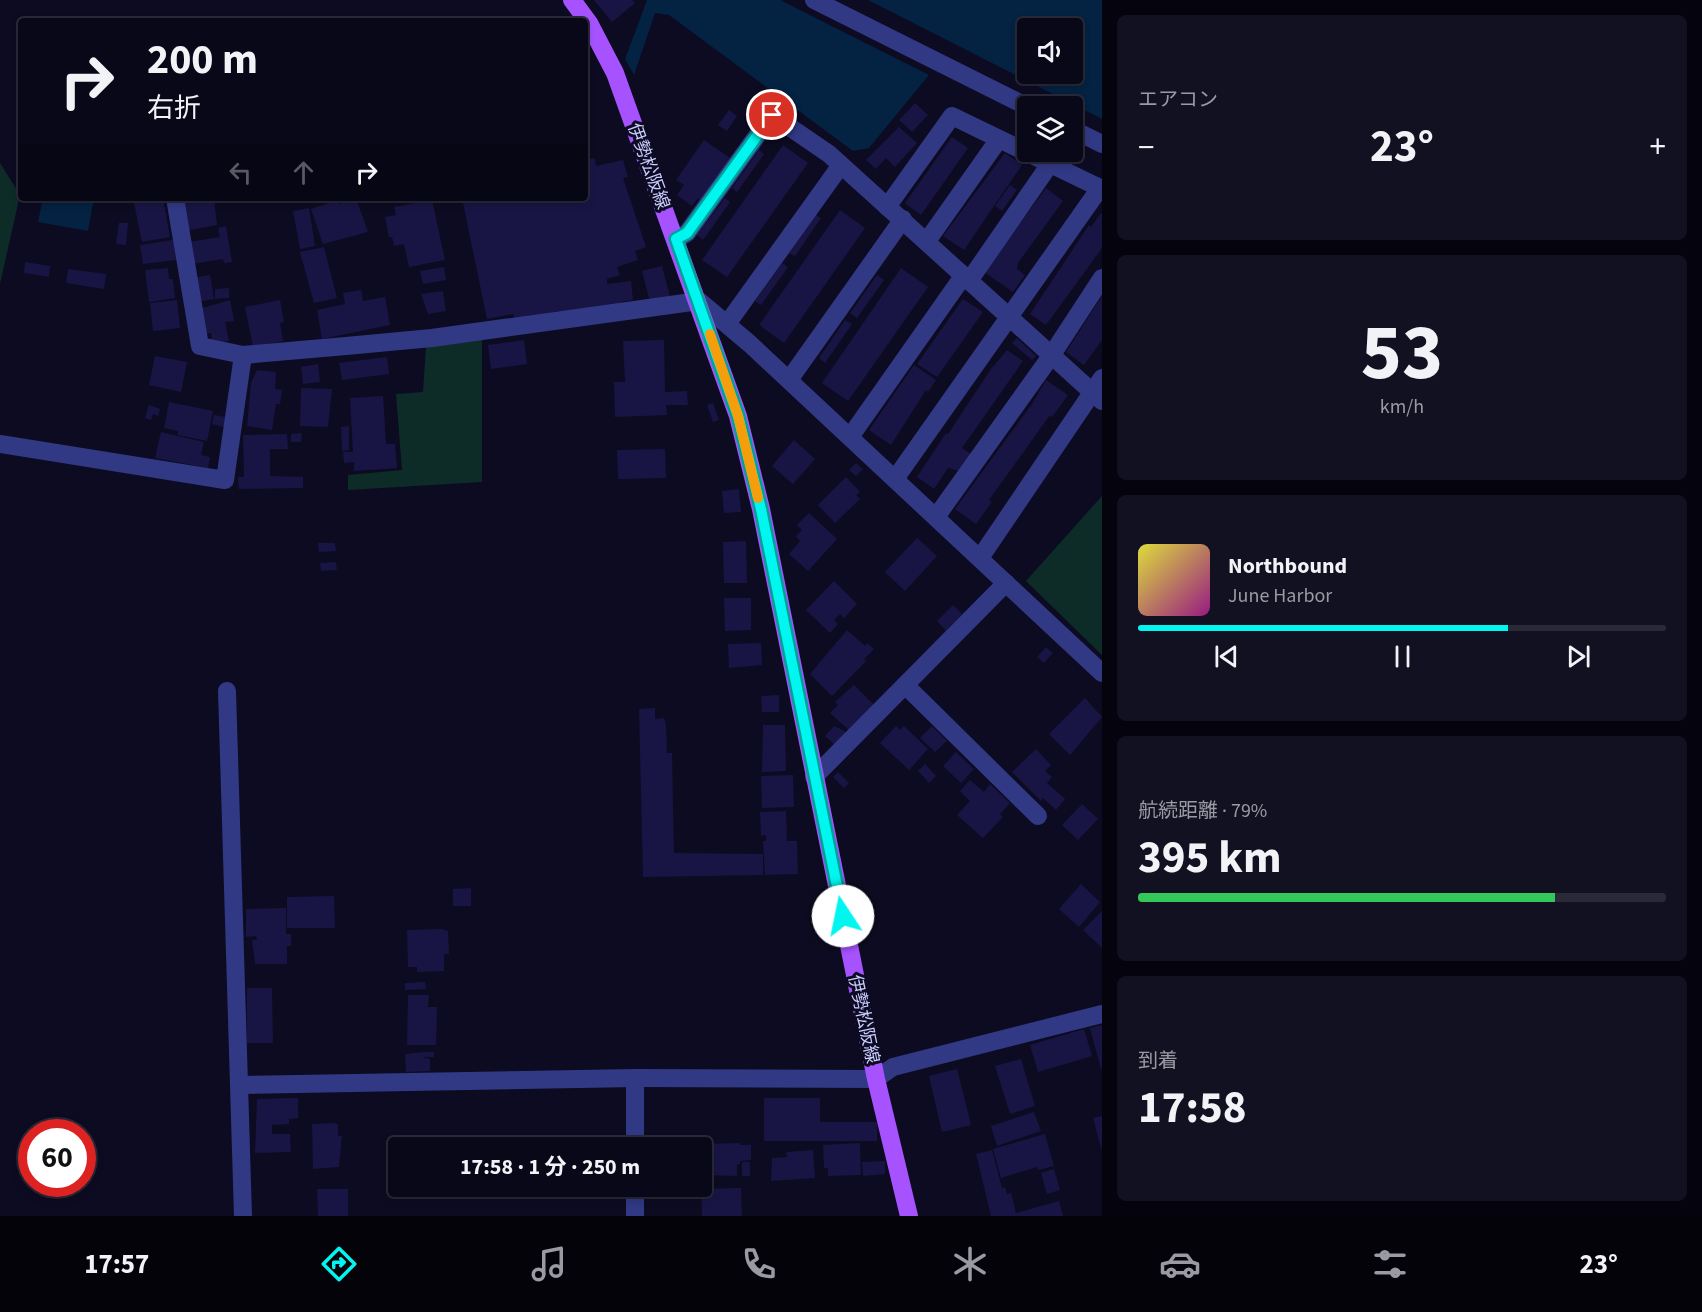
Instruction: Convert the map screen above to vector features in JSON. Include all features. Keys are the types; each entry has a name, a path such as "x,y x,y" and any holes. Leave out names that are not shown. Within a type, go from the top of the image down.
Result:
{"main road":[{"name":"伊勢松阪線","path":"572,0 585,18"},
{"name":"伊勢松阪線","path":"588,22 615,73 699,301 738,416 761,509 876,1079 909,1216"}],"street":[{"path":"814,0 1017,102"},
{"path":"676,239 687,233 772,115 841,165 1051,356 1099,390 980,558"},
{"path":"887,207 952,116 1101,189 896,479"},
{"path":"1083,134 1102,144"},
{"path":"927,241 999,139"},
{"path":"850,437 1050,164"},
{"path":"727,324 841,165"},
{"path":"176,201 200,346 243,355 432,338 699,301 789,380 1102,673"},
{"path":"789,380 903,219"},
{"path":"936,517 1051,356 1102,278"},
{"path":"0,444 225,480 243,355"},
{"path":"814,777 1006,583"},
{"path":"905,685 1038,816"},
{"path":"227,691 243,1216"},
{"path":"240,1085 635,1078 876,1079 893,1067 1102,1014"},
{"path":"635,1078 635,1137"},
{"path":"635,1197 635,1216"}],"green space":[{"path":"0,163 18,192 19,201 0,284"},
{"path":"482,338 482,482 348,490 348,475 402,470 396,394 423,392 426,346"},
{"path":"1102,496 1102,655 1026,581"}],"water":[{"path":"647,0 780,0 929,75 869,148 853,151 669,15 655,13 634,75 625,59"},
{"path":"868,0 1102,0 1102,119 1083,109 1083,96 1057,96 1033,84 1083,84 1083,18 1017,18 1017,76"},
{"path":"42,201 93,201 88,231 38,222"}],"building":[{"path":"594,0 632,0 635,3 612,22"},
{"path":"915,103 928,115 912,132 899,120"},
{"path":"729,110 737,116 727,131 718,125"},
{"path":"899,127 917,143 895,167 886,158 876,169 866,160"},
{"path":"952,137 968,148 921,215 905,203"},
{"path":"704,140 730,158 700,200 698,198 692,206 677,195 684,185 676,180"},
{"path":"783,145 808,163 727,277 702,260"},
{"path":"759,150 764,154 737,192 732,188"},
{"path":"1005,153 1022,165 964,250 943,236"},
{"path":"595,158 596,166 623,160 628,177 623,178 646,247 635,251 638,260 617,267 620,275 607,279 607,284 631,281 633,300 620,302 621,308 559,315 559,311 515,320 513,314 487,319 463,201 588,201 588,159"},
{"path":"1010,185 1017,190 1002,211 995,206"},
{"path":"1046,188 1063,201 1018,263 1017,269 1025,275 1013,292 984,272"},
{"path":"725,198 730,202 703,240 697,235"},
{"path":"134,201 164,201 170,237 142,242"},
{"path":"180,201 214,201 217,225 185,231"},
{"path":"335,201 338,201 339,204 357,201 368,232 323,244 311,209"},
{"path":"432,201 445,260 409,267 404,244 394,246 392,237 389,237 385,217 396,215 394,207"},
{"path":"309,208 315,246 300,249 293,211"},
{"path":"840,210 865,228 784,343 759,325"},
{"path":"1102,212 1102,248 1046,325 1030,314 1089,225 1091,227"},
{"path":"816,215 821,218 795,256 789,253"},
{"path":"119,223 128,223 126,245 116,244"},
{"path":"226,226 232,262 224,263 223,259 192,264 189,242 220,237 218,228"},
{"path":"173,240 176,260 143,264 140,245"},
{"path":"324,247 337,298 314,303 300,252"},
{"path":"25,262 50,266 49,277 24,273"},
{"path":"782,263 788,267 761,305 755,301"},
{"path":"662,266 670,297 650,302 642,271"},
{"path":"444,267 446,280 423,284 420,271"},
{"path":"168,268 169,279 173,279 175,298 149,302 145,270"},
{"path":"901,268 928,287 848,401 822,383"},
{"path":"68,269 106,274 104,289 66,283"},
{"path":"210,275 214,299 197,302 193,278"},
{"path":"877,275 884,280 857,318 850,313"},
{"path":"229,288 229,298 215,299 215,289"},
{"path":"361,290 363,301 385,297 390,325 322,339 317,310 345,304 343,293"},
{"path":"443,291 446,311 428,314 421,294"},
{"path":"1102,296 1102,340 1084,365 1066,352"},
{"path":"963,299 983,312 937,377 917,364"},
{"path":"177,300 180,328 153,331 150,303"},
{"path":"230,300 234,321 225,322 229,341 212,343 211,333 203,334 199,309"},
{"path":"280,300 284,322 280,323 283,341 253,347 245,307"},
{"path":"845,320 852,324 825,363 819,358"},
{"path":"1017,338 1036,356 1032,360 1012,343"},
{"path":"524,340 527,364 491,369 488,345"},
{"path":"664,340 665,392 687,391 688,405 666,405 667,415 615,417 614,382 625,382 623,341"},
{"path":"1007,350 1023,361 962,448 971,454 959,471 948,468 934,489 917,477 991,369"},
{"path":"155,356 187,362 181,392 149,385"},
{"path":"387,357 389,374 342,380 339,363"},
{"path":"318,364 320,382 303,384 301,367"},
{"path":"914,365 936,380 928,392 926,390 891,445 869,430"},
{"path":"257,370 276,372 275,389 282,390 280,404 276,404 272,430 247,426 251,383"},
{"path":"1046,380 1068,395 1052,417 1050,415 989,500 992,502 976,524 955,509 1032,404"},
{"path":"301,388 332,389 328,427 300,426"},
{"path":"383,396 386,444 395,444 397,468 354,471 354,462 344,463 343,452 353,452 350,398"},
{"path":"169,402 213,411 207,441 178,435 178,431 164,428"},
{"path":"713,403 719,420 713,422 707,405"},
{"path":"149,405 160,409 158,416 153,414 151,420 145,418"},
{"path":"214,415 226,417 224,427 212,424"},
{"path":"349,426 349,450 342,451 341,427"},
{"path":"161,432 204,442 201,455 210,457 208,468 155,458"},
{"path":"302,433 301,442 291,442 291,434"},
{"path":"287,434 288,449 270,449 270,476 303,477 303,488 239,489 238,477 244,477 243,435"},
{"path":"794,440 815,459 793,484 772,466"},
{"path":"665,449 666,478 618,479 617,450"},
{"path":"856,463 863,469 856,476 849,470"},
{"path":"846,477 860,492 856,495 860,499 835,523 818,505"},
{"path":"739,489 741,512 724,513 722,491"},
{"path":"809,513 837,539 808,571 789,554 800,541 796,536 802,530 797,525"},
{"path":"917,538 937,556 905,591 885,572"},
{"path":"746,541 747,583 724,583 723,542"},
{"path":"318,543 335,543 336,551 319,552"},
{"path":"336,562 337,570 321,571 320,563"},
{"path":"834,581 857,604 844,618 840,614 834,620 838,624 830,633 806,610"},
{"path":"724,598 751,598 751,630 725,631"},
{"path":"953,605 962,614 946,631 937,621"},
{"path":"847,630 865,646 867,643 874,649 864,659 866,661 832,696 810,674"},
{"path":"761,643 762,665 729,668 728,644"},
{"path":"1046,647 1053,653 1044,663 1037,657"},
{"path":"854,685 875,706 850,731 830,713 838,705 835,702"},
{"path":"779,695 779,712 762,712 761,696"},
{"path":"1085,698 1102,717 1070,755 1049,734"},
{"path":"655,708 655,719 664,718 667,753 672,753 674,853 763,854 763,875 643,877 639,709"},
{"path":"763,725 785,725 786,771 762,772"},
{"path":"834,726 849,733 837,747 825,736"},
{"path":"896,726 900,730 904,726 928,749 909,770 880,743"},
{"path":"932,726 947,741 935,752 920,738"},
{"path":"1036,749 1051,765 1045,771 1052,777 1047,783 1065,799 1056,810 1043,798 1041,801 1012,772"},
{"path":"956,752 974,769 961,783 943,766"},
{"path":"925,764 936,776 929,783 918,771"},
{"path":"838,772 849,783 844,788 833,777"},
{"path":"793,775 794,807 762,808 761,776"},
{"path":"970,780 984,792 990,784 1010,803 1000,814 1003,817 983,838 957,815 970,801 960,791"},
{"path":"1082,804 1098,819 1078,840 1062,825"},
{"path":"786,811 787,841 797,841 798,874 765,875 763,841 766,841 766,835 761,836 760,812"},
{"path":"1081,884 1100,902 1079,927 1059,909"},
{"path":"471,888 471,906 453,906 453,889"},
{"path":"334,896 335,928 287,928 287,897"},
{"path":"286,908 286,934 291,934 291,946 287,946 287,964 255,964 252,940 257,940 256,936 246,937 246,909"},
{"path":"1102,911 1102,948 1083,930"},
{"path":"442,929 448,931 449,954 444,954 444,971 417,972 417,967 408,967 407,930"},
{"path":"425,982 426,989 405,990 405,983"},
{"path":"247,988 272,988 273,1043 247,1043"},
{"path":"408,995 429,995 428,1007 437,1007 436,1045 407,1045"},
{"path":"1102,1025 1102,1069 1101,1069 1090,1028"},
{"path":"1084,1029 1092,1056 1038,1072 1030,1045"},
{"path":"434,1052 434,1057 422,1057 430,1059 430,1071 406,1072 405,1054"},
{"path":"1021,1059 1035,1106 1010,1114 995,1066"},
{"path":"957,1069 971,1125 942,1132 929,1076"},
{"path":"298,1098 298,1118 289,1119 289,1124 272,1125 272,1134 290,1134 291,1152 255,1153 257,1099"},
{"path":"764,1098 820,1098 820,1122 877,1122 877,1141 764,1141"},
{"path":"1034,1112 1041,1131 997,1146 991,1126"},
{"path":"1102,1116 1102,1148 1101,1148 1093,1118"},
{"path":"335,1123 338,1125 338,1136 342,1136 339,1167 313,1169 312,1124"},
{"path":"1045,1134 1054,1166 1038,1170 1037,1167 1001,1178 993,1149"},
{"path":"860,1143 861,1175 828,1176 828,1168 824,1168 823,1145"},
{"path":"712,1144 751,1145 751,1160 740,1161 737,1165 737,1176 712,1175"},
{"path":"813,1150 815,1178 771,1181 772,1158 787,1157 786,1152"},
{"path":"992,1150 1002,1188 1005,1187 1007,1194 1011,1193 1016,1213 1059,1201 1063,1216 991,1216 976,1154"},
{"path":"885,1161 885,1174 863,1176 862,1162"},
{"path":"742,1162 750,1162 750,1176 742,1176"},
{"path":"1054,1169 1060,1190 1047,1194 1041,1173"},
{"path":"741,1188 742,1216 702,1216 701,1197 712,1197 712,1189"},
{"path":"317,1189 348,1189 348,1216 318,1216"}],"slow traffic":[{"path":"710,334 738,416 758,498"}],"route":[{"path":"772,115 687,233 676,239 738,416 761,509 843,916"}]}
